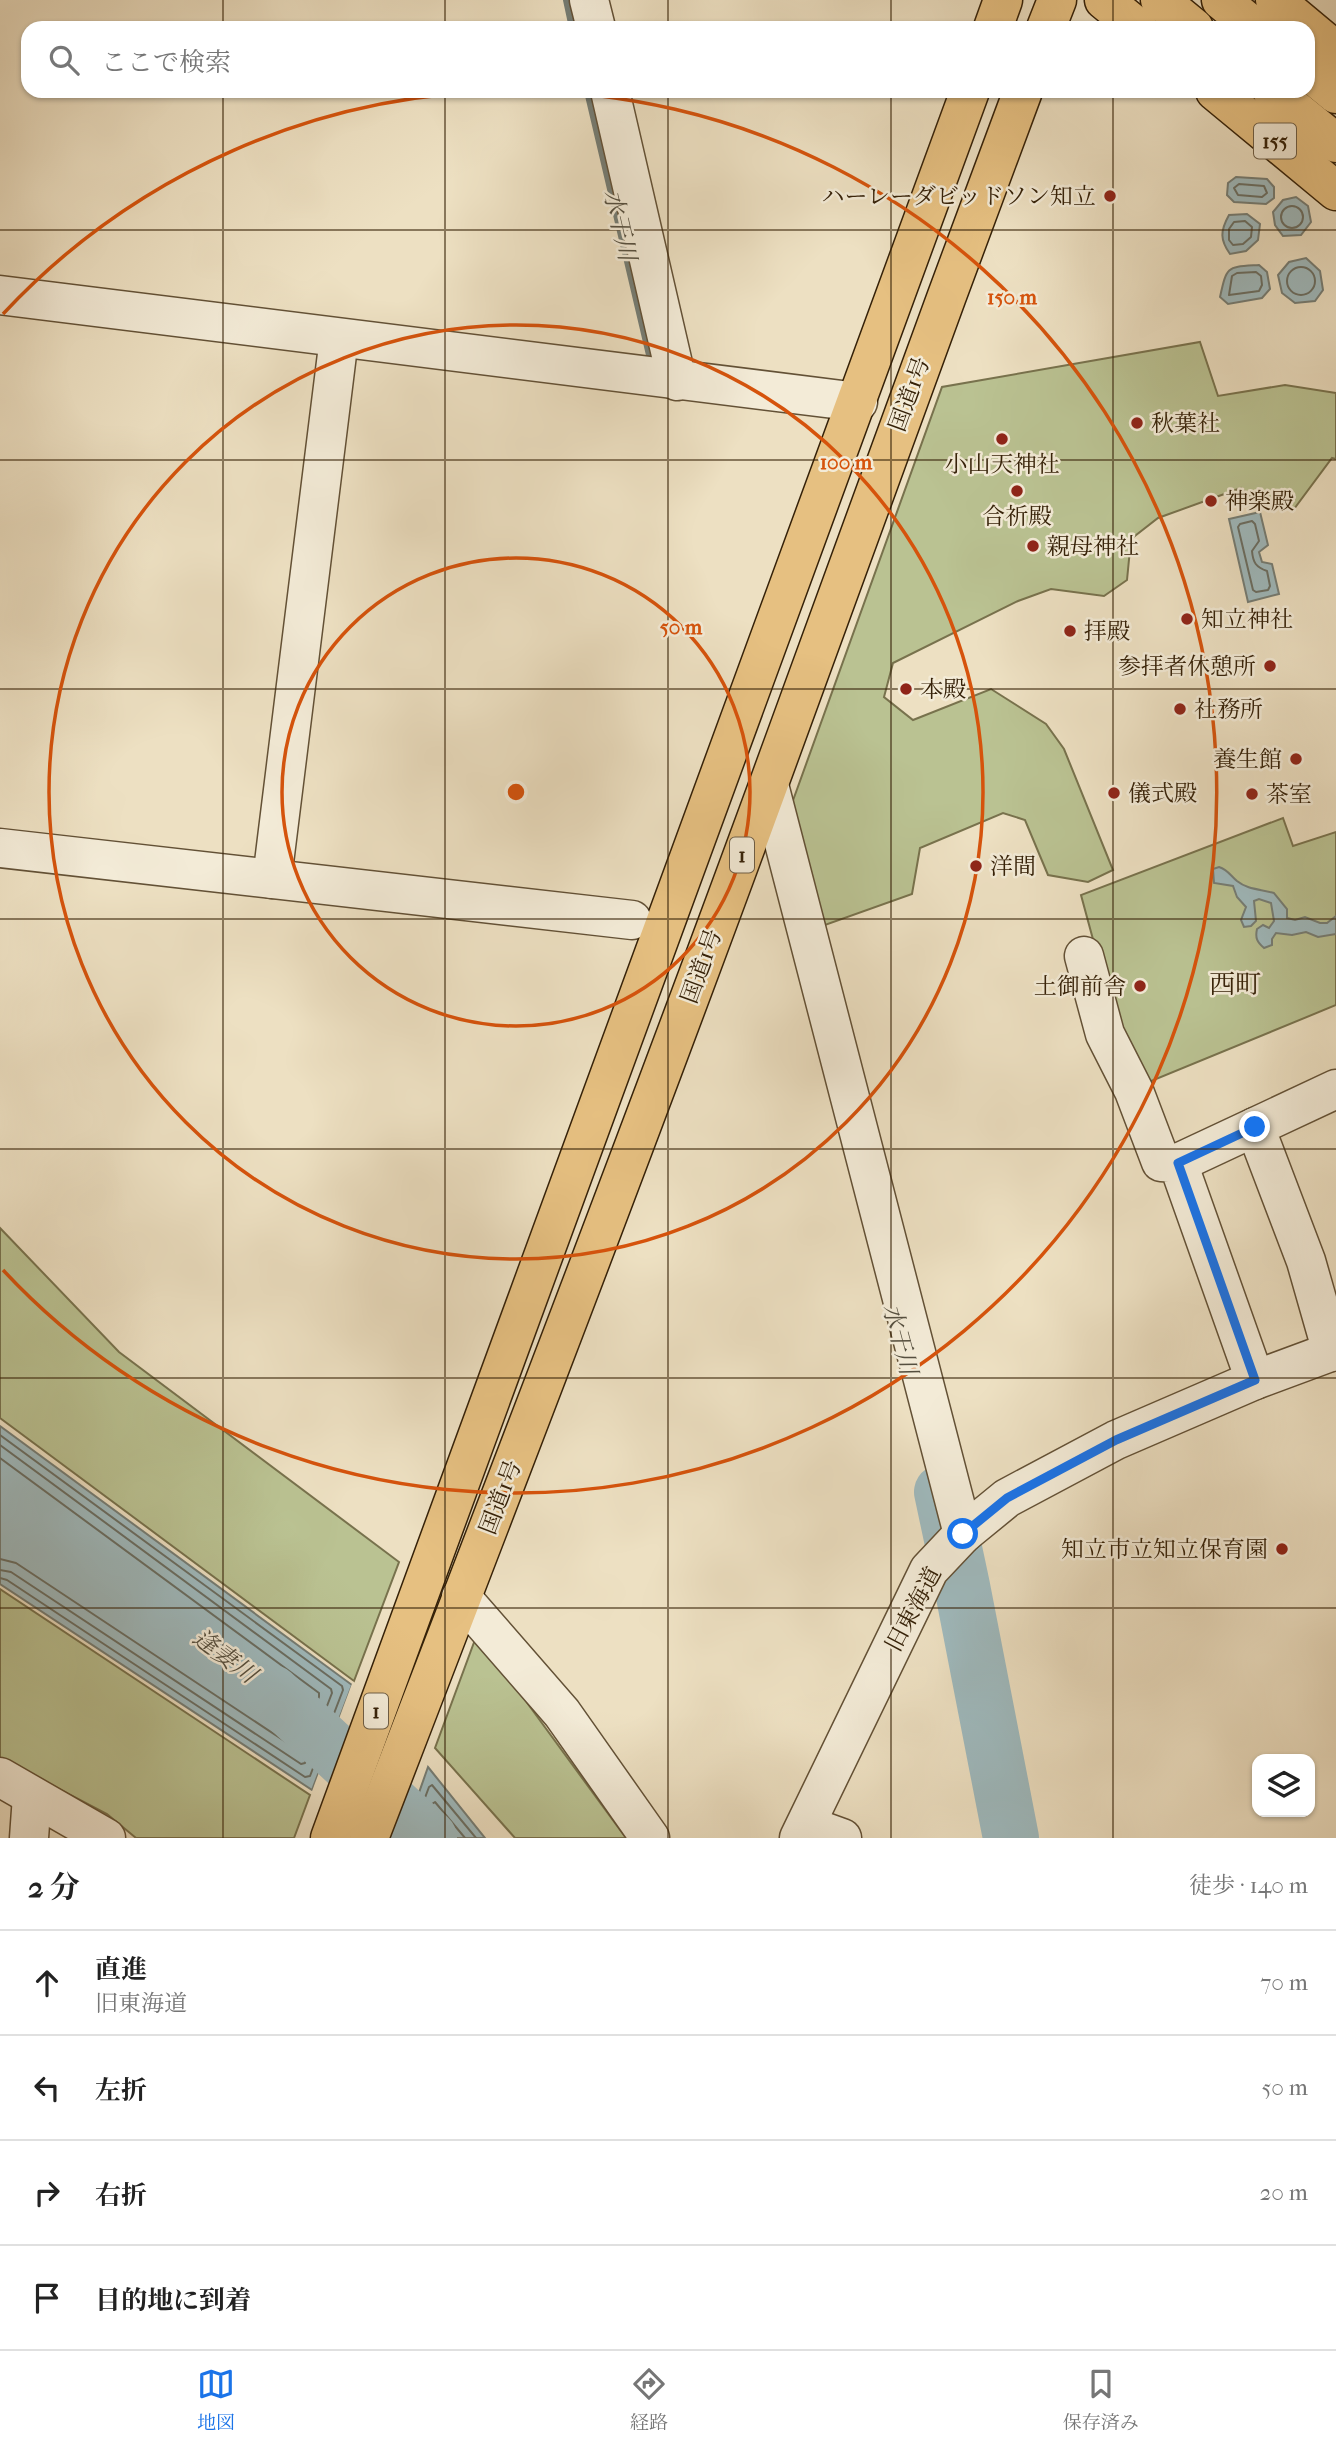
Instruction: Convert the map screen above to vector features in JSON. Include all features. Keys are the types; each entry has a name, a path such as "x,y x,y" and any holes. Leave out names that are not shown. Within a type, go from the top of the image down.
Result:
{"highway":[{"path":"996,21 1003,0"},
{"path":"1049,21 1057,0"},
{"path":"1104,0 1130,21"},
{"path":"1160,0 1186,21"},
{"path":"1221,0 1246,21"},
{"path":"1275,0 1300,21"},
{"path":"1315,33 1336,51"},
{"path":"1315,77 1336,94"},
{"name":"国道1号","path":"330,1838 967,98"},
{"name":"国道1号","path":"369,1838 551,1368 769,785 911,388 1020,98"},
{"name":"155","path":"1223,98 1336,191"},
{"name":"155","path":"1281,98 1336,143"}],"street":[{"path":"589,0 594,21"},
{"path":"612,98 677,381"},
{"path":"0,295 858,402"},
{"path":"272,879 339,338"},
{"path":"769,785 953,1544"},
{"path":"0,848 632,920"},
{"path":"1084,956 1105,1034 1134,1091 1161,1162 1178,1163 1336,1089"},
{"path":"1255,1127 1306,1261 1330,1362"},
{"path":"1178,1163 1255,1380"},
{"name":"旧東海道","path":"802,1832 929,1570 953,1544 1007,1498 1104,1447 1255,1380 1330,1362"},
{"path":"458,1607 562,1713 650,1838"},
{"path":"26,1816 106,1838"},
{"path":"802,1832 842,1838"}],"green space":[{"path":"1200,342 1218,396 1285,385 1336,393 1336,459 1332,458 1294,509 1261,505 1241,488 1158,518 1131,539 1127,580 1104,596 1051,589 1018,601 893,663 884,697 913,720 991,689 1046,724 1064,749 1113,870 1088,882 1048,875 1025,820 1003,813 920,848 912,894 825,925 791,806 942,387"},
{"path":"1283,818 1293,846 1336,832 1336,1005 1144,1084 1117,1028 1081,895"},
{"path":"0,1228 119,1352 399,1562 354,1681 0,1418"},
{"path":"0,1589 310,1795 294,1838 136,1838 107,1814 0,1758"},
{"path":"476,1637 626,1838 515,1838 435,1748"}],"water":[{"path":"1236,177 1267,179 1274,187 1274,198 1266,204 1234,202 1227,195 1228,183"},
{"path":"1296,197 1308,206 1311,222 1301,235 1283,236 1275,225 1273,212 1283,200"},
{"path":"1247,214 1260,224 1258,240 1246,251 1230,254 1222,235 1226,221 1229,215"},
{"path":"1306,258 1320,271 1323,290 1315,301 1295,303 1282,293 1278,275 1289,262"},
{"path":"1259,265 1267,272 1270,289 1262,298 1228,304 1220,297 1230,270 1240,266"},
{"path":"1260,512 1268,545 1259,552 1262,562 1272,564 1279,594 1248,602 1229,519"},
{"path":"1219,867 1246,886 1274,893 1287,909 1287,918 1295,920 1305,917 1327,923 1336,916 1336,934 1318,937 1306,932 1292,935 1276,933 1272,945 1264,948 1257,940 1256,932 1263,925 1269,928 1274,921 1271,903 1259,899 1254,901 1256,921 1251,926 1244,927 1241,920 1246,907 1237,897 1233,886 1214,883 1213,869"},
{"path":"0,1426 352,1685 312,1790 0,1584"},
{"path":"428,1767 485,1838 403,1838"}],"pier":[{"path":"353,1681 355,1686 315,1792 311,1794"}],"waterway":[{"name":"水干川","path":"568,0 572,21"},
{"name":"水干川","path":"591,98 652,359"},
{"name":"水干川","path":"942,1492 1011,1838"},
{"name":"逢妻川","path":"272,1693 429,1838"}],"place":[{"name":"ハーレーダビッドソン知立","path":"1110,196"},
{"name":"秋葉社","path":"1137,423"},
{"name":"小山天神社","path":"1002,439"},
{"name":"合祈殿","path":"1017,491"},
{"name":"神楽殿","path":"1211,501"},
{"name":"親母神社","path":"1033,546"},
{"name":"知立神社","path":"1187,619"},
{"name":"拝殿","path":"1070,631"},
{"name":"参拝者休憩所","path":"1270,666"},
{"name":"本殿","path":"906,689"},
{"name":"社務所","path":"1180,709"},
{"name":"養生館","path":"1296,759"},
{"name":"儀式殿","path":"1114,793"},
{"name":"茶室","path":"1252,794"},
{"name":"洋間","path":"976,866"},
{"name":"土御前舎","path":"1140,986"},
{"name":"知立市立知立保育園","path":"1282,1549"}],"district":[{"name":"西町","path":"1235,984"}],"route":[{"path":"963,1534 1007,1498 1116,1440 1255,1380 1178,1163 1255,1127"}]}
